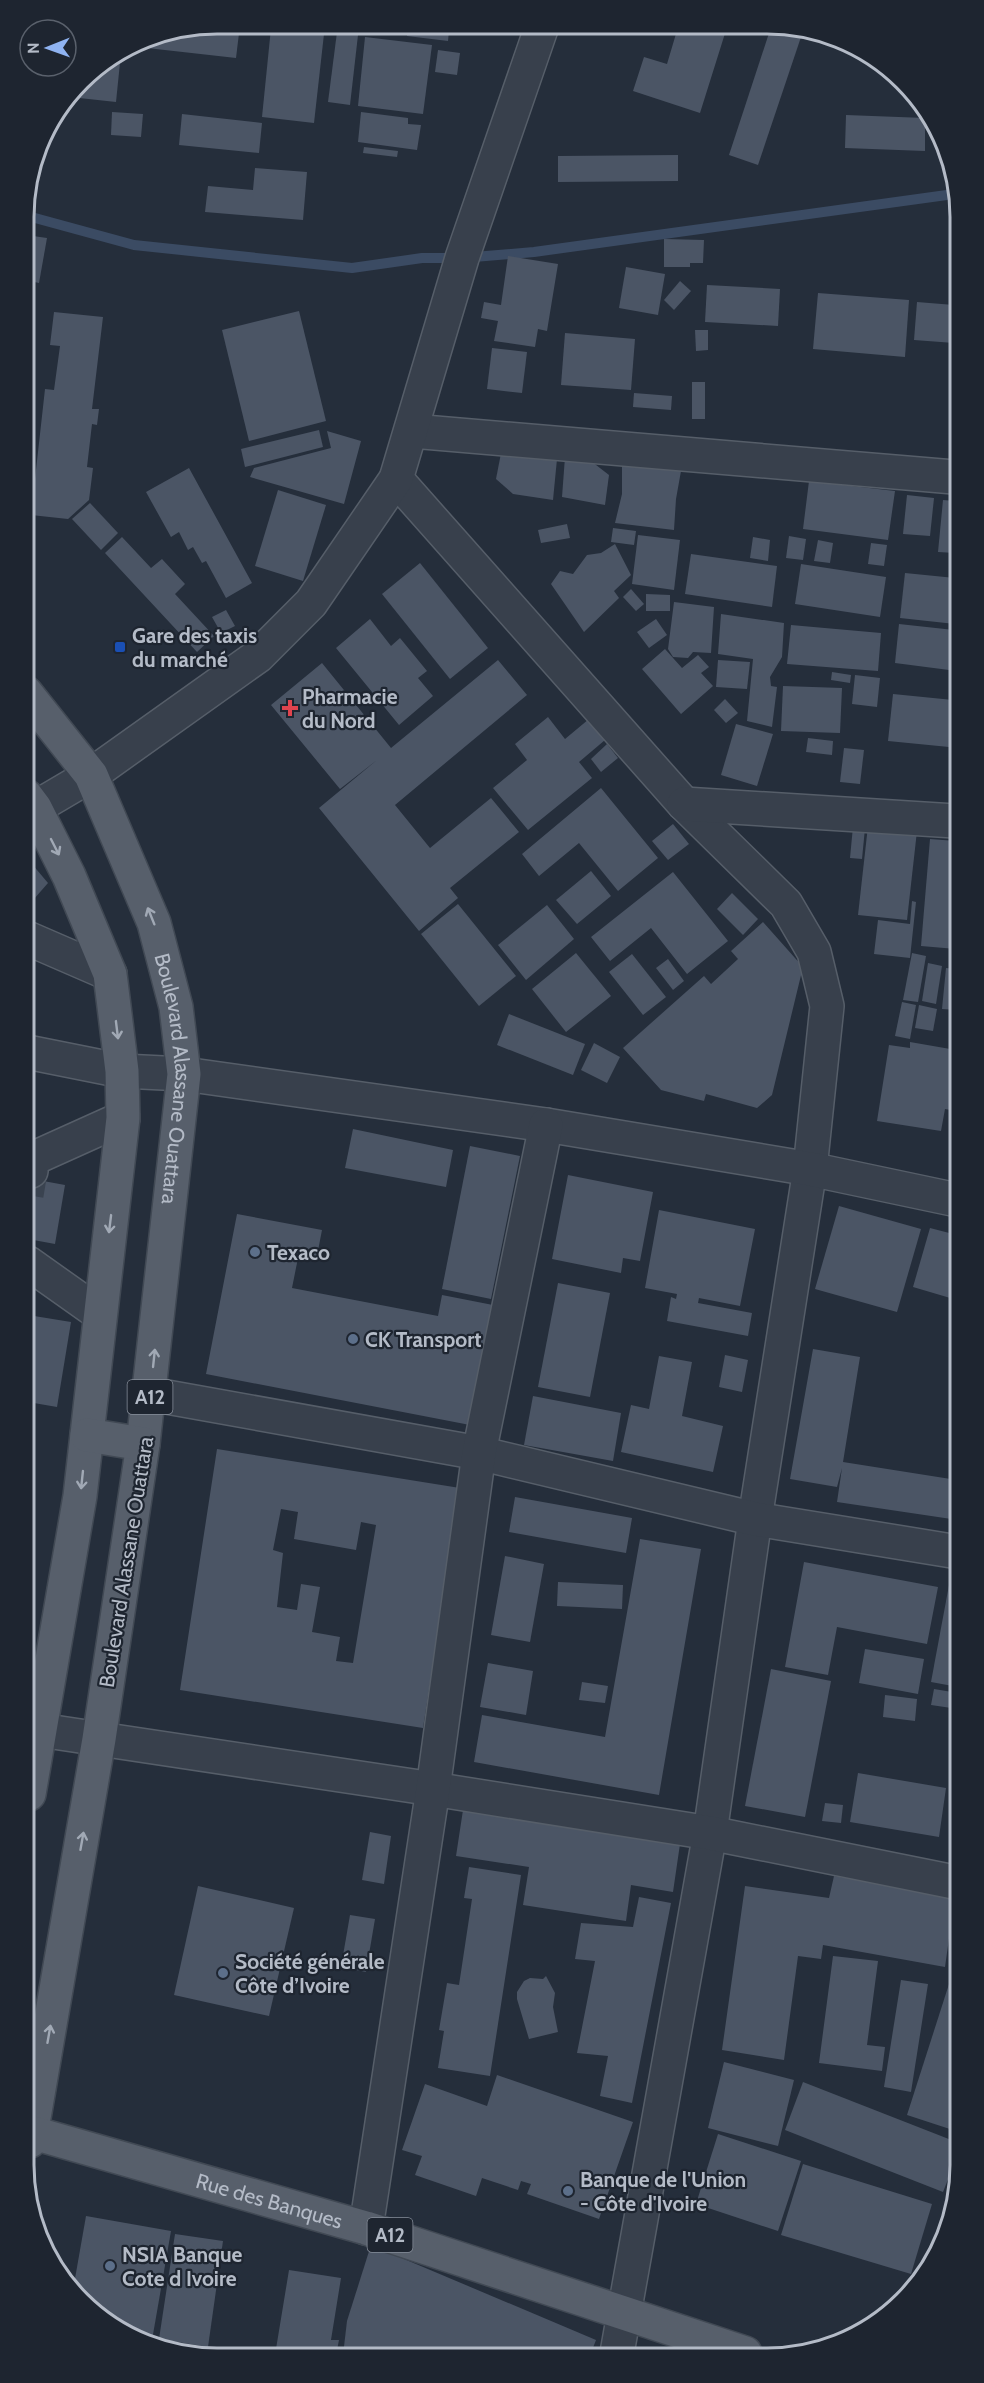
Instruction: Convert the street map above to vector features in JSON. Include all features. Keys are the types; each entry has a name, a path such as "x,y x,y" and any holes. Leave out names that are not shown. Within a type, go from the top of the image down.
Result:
{"main road":[{"name":"Boulevard Alassane Ouattara","path":"34,2117 99,1739 144,1444 184,1074 176,1007 154,923 91,775 35,704"},
{"name":"Boulevard Alassane Ouattara","path":"34,1764 80,1496 123,1118 122,1071 110,974 69,876 35,809"},
{"path":"87,1435 144,1444"},
{"name":"Rue des Banques","path":"34,2136 366,2228 730,2348"}],"street":[{"path":"35,800 91,775 258,656 311,603 396,479 462,258 539,34"},
{"path":"412,431 950,477"},
{"path":"396,479 684,804 786,904 814,952 827,1006 810,1168 755,1519 710,1833 618,2348"},
{"path":"684,804 950,820"},
{"path":"35,941 110,974"},
{"path":"35,1054 122,1071 184,1074 546,1125 810,1168 949,1198"},
{"path":"35,1158 123,1118"},
{"path":"366,2228 433,1789 479,1453 546,1125"},
{"path":"34,1268 100,1314"},
{"path":"150,1394 479,1453 755,1519 949,1551"},
{"path":"40,1730 710,1833 949,1881"}],"building":[{"path":"239,34 236,58 147,48 194,36"},
{"path":"270,34 324,34 314,123 262,117"},
{"path":"337,34 358,35 350,105 328,102"},
{"path":"407,34 449,34 448,41 407,36"},
{"path":"676,34 725,34 700,113 633,91 644,57 667,64"},
{"path":"769,34 801,38 758,165 729,155"},
{"path":"365,37 432,45 423,114 358,106"},
{"path":"438,50 460,53 457,75 435,72"},
{"path":"120,63 116,102 79,98 97,80"},
{"path":"112,112 143,114 141,137 111,135"},
{"path":"361,112 408,118 408,124 421,125 417,150 358,142"},
{"path":"182,114 262,123 259,153 179,145"},
{"path":"846,115 920,118 925,126 925,151 845,148"},
{"path":"364,147 398,151 397,157 363,153"},
{"path":"678,155 678,181 558,182 558,156"},
{"path":"255,168 307,172 303,220 205,212 208,186 253,190"},
{"path":"35,236 47,238 39,283 35,282"},
{"path":"664,239 704,240 703,263 690,263 690,267 664,267"},
{"path":"508,256 558,264 547,331 538,329 535,347 494,341 498,321 481,318 484,302 501,305"},
{"path":"626,267 665,274 658,315 619,308"},
{"path":"680,281 691,291 674,310 664,300"},
{"path":"707,285 780,289 778,326 705,322"},
{"path":"818,293 909,300 905,357 813,349"},
{"path":"917,302 950,305 950,343 914,340"},
{"path":"299,311 326,421 249,441 222,330"},
{"path":"54,312 103,317 92,409 99,409 97,425 92,424 87,467 93,468 89,500 68,519 35,515 35,480 45,389 54,390 60,346 50,345"},
{"path":"695,330 708,330 708,350 696,351"},
{"path":"565,333 635,339 631,390 561,385"},
{"path":"492,348 527,352 522,393 487,389"},
{"path":"692,382 705,382 705,419 692,419"},
{"path":"634,393 672,396 671,410 633,407"},
{"path":"319,430 323,447 245,467 241,449"},
{"path":"327,431 361,441 344,504 250,477 254,468 331,448"},
{"path":"502,448 557,459 553,500 513,494 496,479"},
{"path":"565,457 587,458 609,475 605,505 562,497"},
{"path":"622,465 681,471 674,530 615,523 622,494"},
{"path":"189,468 252,583 226,598 206,561 202,563 193,547 188,550 179,532 171,537 146,492"},
{"path":"809,481 895,491 888,540 803,529"},
{"path":"278,490 326,505 303,581 255,566"},
{"path":"907,495 934,498 930,536 903,534"},
{"path":"943,500 950,501 950,553 938,552"},
{"path":"90,503 118,533 101,550 72,519"},
{"path":"567,524 570,538 541,543 538,530"},
{"path":"613,528 636,531 634,545 611,542"},
{"path":"638,535 680,540 674,590 632,584"},
{"path":"789,536 806,539 803,560 786,558"},
{"path":"122,537 151,568 162,559 185,584 175,594 214,636 197,652 105,553"},
{"path":"753,537 770,540 768,561 750,558"},
{"path":"818,540 833,543 830,563 814,561"},
{"path":"871,543 887,545 884,566 868,564"},
{"path":"615,544 631,575 614,591 619,598 584,632 551,584 560,571 573,574 587,555 601,553"},
{"path":"691,554 777,566 772,607 685,594"},
{"path":"420,563 488,648 450,679 382,594"},
{"path":"801,564 886,577 880,617 795,604"},
{"path":"905,573 950,577 950,623 900,618"},
{"path":"631,589 644,604 636,611 623,597"},
{"path":"646,594 670,595 670,611 646,611"},
{"path":"674,602 714,607 711,653 693,652 688,658 673,657 668,649"},
{"path":"226,610 235,626 221,633 212,617"},
{"path":"721,614 784,623 782,657 770,677 771,686 777,687 772,727 747,721 753,659 718,654"},
{"path":"370,619 391,646 400,638 427,671 418,678 433,696 399,725 336,648"},
{"path":"656,619 667,635 649,648 637,632"},
{"path":"899,624 950,630 949,670 895,663"},
{"path":"791,625 881,633 878,671 787,664"},
{"path":"665,649 682,668 698,655 709,667 701,673 713,686 681,714 642,669"},
{"path":"498,660 527,695 395,805 430,848 491,798 519,832 450,888 458,898 419,931 319,808 377,760 340,789 271,705 322,663 391,748"},
{"path":"718,660 750,662 747,689 716,687"},
{"path":"832,672 851,675 850,683 831,680"},
{"path":"855,675 880,678 877,707 852,704"},
{"path":"783,686 842,688 840,733 781,731"},
{"path":"893,694 950,700 949,747 888,741"},
{"path":"725,699 738,713 726,723 714,710"},
{"path":"548,717 565,739 589,719 605,740 579,762 592,778 528,830 493,788 527,760 515,744"},
{"path":"736,724 773,734 757,786 721,775"},
{"path":"808,738 833,741 832,755 806,752"},
{"path":"607,744 618,758 601,772 591,759"},
{"path":"844,748 864,750 860,784 840,782"},
{"path":"601,788 658,858 618,891 579,843 539,876 522,854"},
{"path":"854,816 866,818 862,859 850,858"},
{"path":"869,817 918,822 907,920 858,915"},
{"path":"673,824 689,844 668,860 652,841"},
{"path":"930,839 950,841 950,948 921,946"},
{"path":"35,867 48,883 35,898"},
{"path":"591,871 611,896 577,924 556,900"},
{"path":"673,872 728,941 687,974 651,928 610,961 591,937"},
{"path":"732,893 758,919 743,935 717,909"},
{"path":"912,901 916,902 910,958 874,954 878,920 910,924"},
{"path":"458,904 516,976 479,1006 421,934"},
{"path":"547,905 574,939 526,980 498,945"},
{"path":"763,922 803,967 772,1095 757,1108 706,1094 704,1101 661,1090 623,1048 704,976 711,984 738,959 731,951"},
{"path":"576,953 611,996 566,1032 532,989"},
{"path":"912,953 926,956 918,1002 903,1000"},
{"path":"632,954 666,997 643,1015 609,972"},
{"path":"668,959 684,981 673,990 656,968"},
{"path":"928,963 942,966 936,1004 922,1001"},
{"path":"946,968 950,968 950,1010 942,1009"},
{"path":"902,1002 916,1005 910,1039 895,1036"},
{"path":"919,1005 937,1009 933,1031 915,1028"},
{"path":"509,1014 585,1044 573,1075 497,1045"},
{"path":"910,1042 950,1049 950,1110 945,1109 941,1131 877,1121 889,1045 910,1048"},
{"path":"594,1043 620,1057 607,1083 581,1070"},
{"path":"353,1129 453,1150 446,1187 345,1168"},
{"path":"470,1146 520,1156 491,1299 442,1289"},
{"path":"568,1175 653,1192 640,1261 623,1258 621,1273 552,1259"},
{"path":"35,1179 65,1185 55,1244 34,1240"},
{"path":"839,1206 921,1229 897,1312 815,1289"},
{"path":"659,1210 755,1229 740,1306 699,1298 698,1303 752,1313 748,1336 667,1321 671,1297 676,1299 677,1294 645,1288"},
{"path":"237,1214 322,1230 316,1261 298,1258 292,1288 438,1316 442,1295 493,1305 470,1425 206,1374"},
{"path":"930,1228 949,1233 949,1298 913,1287"},
{"path":"558,1283 610,1293 590,1397 538,1387"},
{"path":"34,1316 71,1322 57,1407 34,1403"},
{"path":"813,1349 860,1357 843,1462 949,1479 949,1519 837,1502 842,1468 837,1487 790,1479"},
{"path":"725,1355 748,1360 742,1392 719,1387"},
{"path":"659,1356 692,1362 682,1416 723,1426 713,1472 621,1452 631,1405 649,1409"},
{"path":"533,1396 621,1413 613,1461 524,1445"},
{"path":"217,1449 460,1488 423,1728 180,1690","holes":["281,1509 298,1512 294,1539 356,1550 361,1522 376,1525 353,1663 336,1661 340,1637 312,1632 320,1587 301,1584 297,1610 277,1607 283,1553 273,1550"]},
{"path":"515,1497 632,1518 626,1553 509,1532"},
{"path":"640,1539 701,1549 659,1795 474,1762 482,1715 605,1737"},
{"path":"505,1556 544,1564 530,1642 491,1635"},
{"path":"804,1562 938,1587 927,1644 837,1627 828,1675 785,1667"},
{"path":"558,1582 623,1585 622,1609 557,1606"},
{"path":"949,1585 949,1685 931,1682"},
{"path":"865,1649 924,1659 918,1694 859,1683"},
{"path":"488,1663 533,1671 526,1715 480,1707"},
{"path":"771,1669 831,1681 805,1817 745,1806"},
{"path":"582,1682 608,1686 605,1703 579,1700"},
{"path":"934,1689 949,1692 949,1708 931,1705"},
{"path":"885,1695 917,1699 915,1721 883,1717"},
{"path":"858,1773 946,1788 939,1837 850,1822"},
{"path":"825,1803 843,1805 841,1823 822,1821"},
{"path":"463,1810 680,1844 673,1892 631,1885 626,1921 523,1905 529,1867 456,1856"},
{"path":"370,1832 391,1836 384,1884 362,1880"},
{"path":"469,1867 521,1875 490,2076 438,2068 444,2031 439,2030 447,1983 459,1985 472,1899 464,1898"},
{"path":"834,1876 949,1895 949,1938 945,1967 823,1945 821,1959 798,1956 784,2060 722,2050 745,1886 829,1898"},
{"path":"198,1886 294,1908 269,2016 174,1995"},
{"path":"639,1897 671,1903 632,2103 600,2096 608,2056 577,2053 595,1961 575,1959 581,1923 633,1927"},
{"path":"350,1915 375,1919 366,1972 341,1967"},
{"path":"833,1956 878,1961 867,2045 885,2047 882,2071 819,2063"},
{"path":"546,1976 555,1993 553,2007 558,2032 529,2039 517,1992 524,1981 530,1978 543,1979"},
{"path":"901,1980 928,1984 911,2092 884,2087"},
{"path":"949,1984 949,2129 907,2115"},
{"path":"724,2062 794,2080 778,2146 708,2128"},
{"path":"497,2075 633,2122 599,2219 527,2194 531,2184 521,2181 518,2190 482,2178 476,2196 415,2175 422,2156 402,2150 425,2084 487,2106"},
{"path":"803,2082 949,2139 949,2177 943,2192 785,2130"},
{"path":"718,2134 801,2161 778,2231 696,2204"},
{"path":"803,2164 932,2204 911,2274 781,2235"},
{"path":"86,2216 171,2231 153,2336 137,2330 106,2311 75,2280"},
{"path":"175,2234 223,2241 208,2347 159,2339"},
{"path":"371,2245 596,2340 593,2348 344,2348 347,2321"},
{"path":"289,2270 341,2278 331,2340 339,2340 337,2348 276,2348"}],"waterway":[{"path":"35,218 134,245 352,268 422,258 462,258 534,252 948,195"}],"place":[{"name":"Gare des taxis du marché","path":"120,647"},
{"name":"Pharmacie du Nord","path":"290,708"},
{"name":"Texaco","path":"255,1252"},
{"name":"CK Transport","path":"353,1339"},
{"name":"Société générale Côte d’Ivoire","path":"223,1973"},
{"name":"Banque de l'Union - Côte d'Ivoire","path":"568,2191"},
{"name":"NSIA Banque Cote d Ivoire","path":"110,2266"}]}
